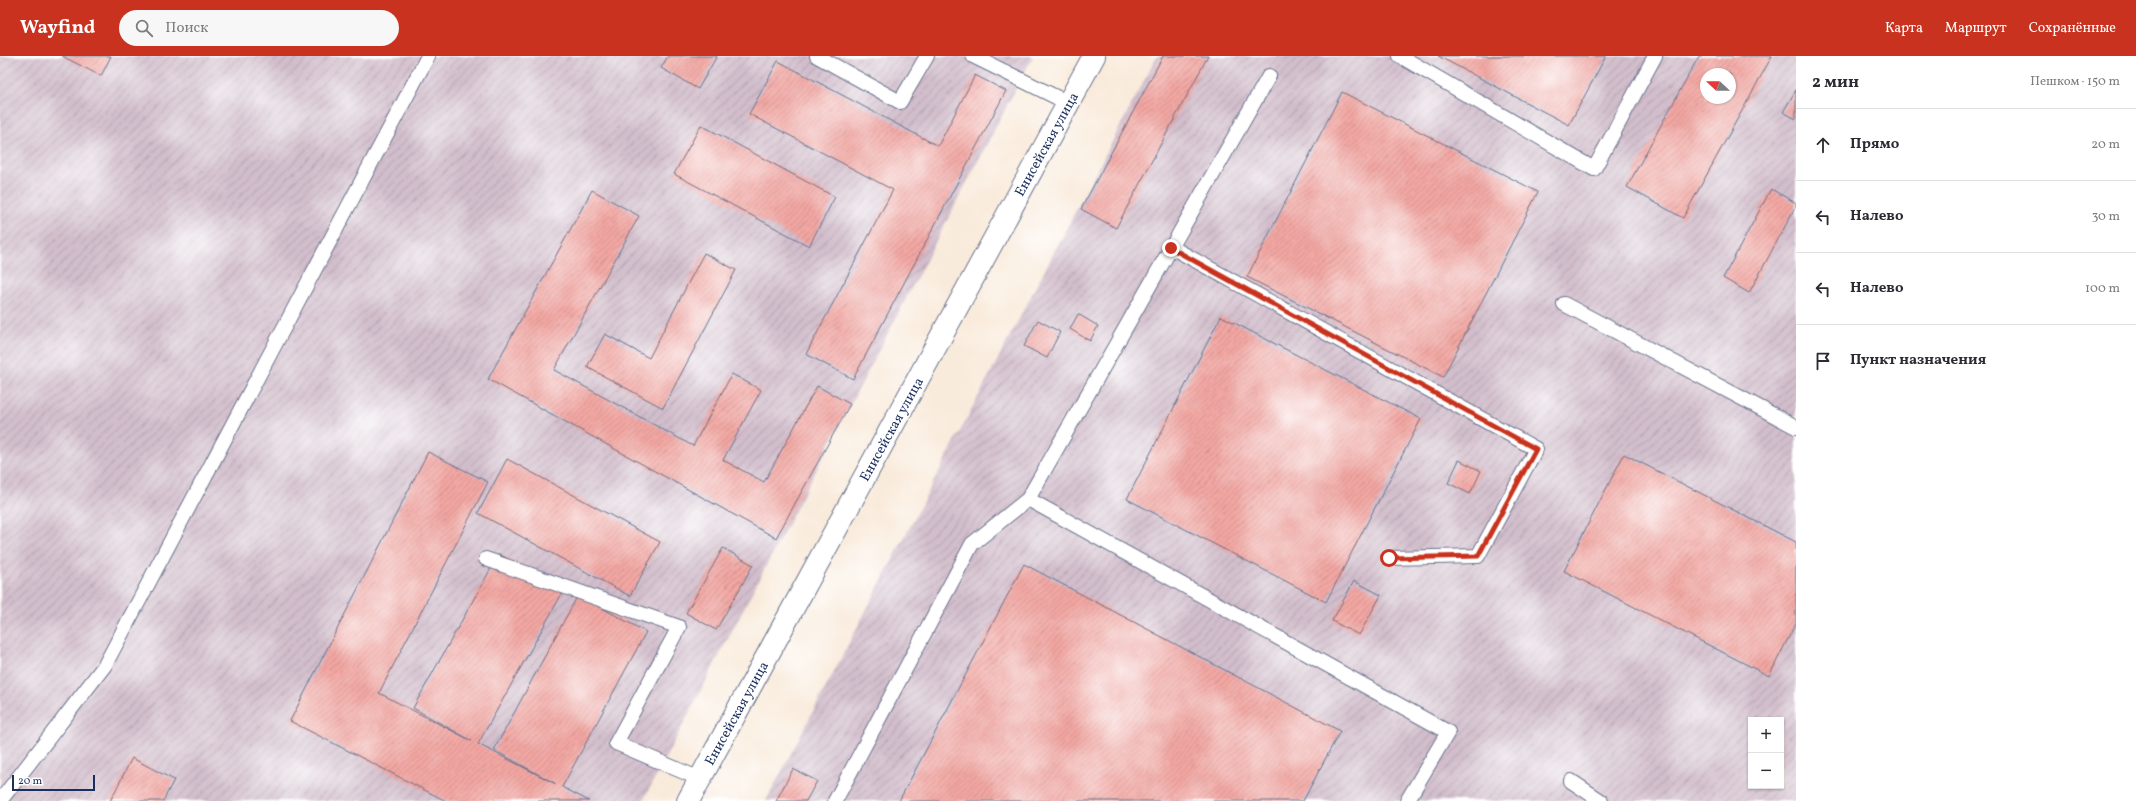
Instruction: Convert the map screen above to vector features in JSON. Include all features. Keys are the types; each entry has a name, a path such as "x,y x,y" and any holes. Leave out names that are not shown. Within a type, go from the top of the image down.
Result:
{"street":[{"name":"Енисейская улица","path":"688,801 1094,56"}],"lane":[{"path":"0,801 105,665 428,56"},
{"path":"817,56 900,102 927,56"},
{"path":"973,56 1068,103"},
{"path":"1400,56 1594,169 1655,56"},
{"path":"835,801 972,544 1028,499 1269,76"},
{"path":"1171,248 1536,449 1478,556 1389,558"},
{"path":"1564,304 1796,428"},
{"path":"1028,499 1448,732 1407,801"},
{"path":"486,559 679,627 616,743 700,779"},
{"path":"1571,781 1601,801"}],"shaded area":[{"path":"0,56 1033,56 643,801 0,801"},
{"path":"1157,56 1796,56 1796,801 766,801"}],"building":[{"path":"62,56 111,56 101,76"},
{"path":"668,56 717,56 698,89 661,68"},
{"path":"1163,56 1208,56 1116,228 1081,209"},
{"path":"1438,56 1606,56 1569,125"},
{"path":"1699,56 1772,56 1683,218 1627,187"},
{"path":"778,61 938,146 975,75 1006,91 853,379 806,354 893,190 749,114"},
{"path":"1796,90 1796,119 1783,112"},
{"path":"1342,92 1538,192 1443,377 1247,277"},
{"path":"701,125 835,197 809,246 674,174"},
{"path":"1771,189 1796,203 1796,206 1749,293 1723,278"},
{"path":"592,190 639,216 554,370 693,446 732,374 761,390 723,460 764,482 817,386 850,404 776,538 488,379"},
{"path":"704,253 736,270 663,408 587,367 605,334 649,358"},
{"path":"1078,314 1098,326 1090,341 1070,329"},
{"path":"1221,316 1421,419 1326,602 1127,499"},
{"path":"1038,320 1060,332 1047,358 1024,346"},
{"path":"428,452 488,482 379,693 472,741 413,708 499,554 564,590 478,744 556,784 494,750 578,595 646,632 562,787 589,801 446,801 290,721"},
{"path":"1624,454 1796,542 1796,623 1769,676 1564,571"},
{"path":"507,459 660,542 630,596 478,513"},
{"path":"1459,460 1481,471 1470,494 1448,483"},
{"path":"723,548 753,565 716,630 686,613"},
{"path":"1024,564 1340,731 1303,801 899,801"},
{"path":"1354,581 1381,595 1359,635 1332,621"},
{"path":"132,758 174,780 163,801 110,801"},
{"path":"793,769 817,781 806,801 776,801"}],"route":[{"path":"1171,248 1536,449 1478,556 1389,558"}]}
